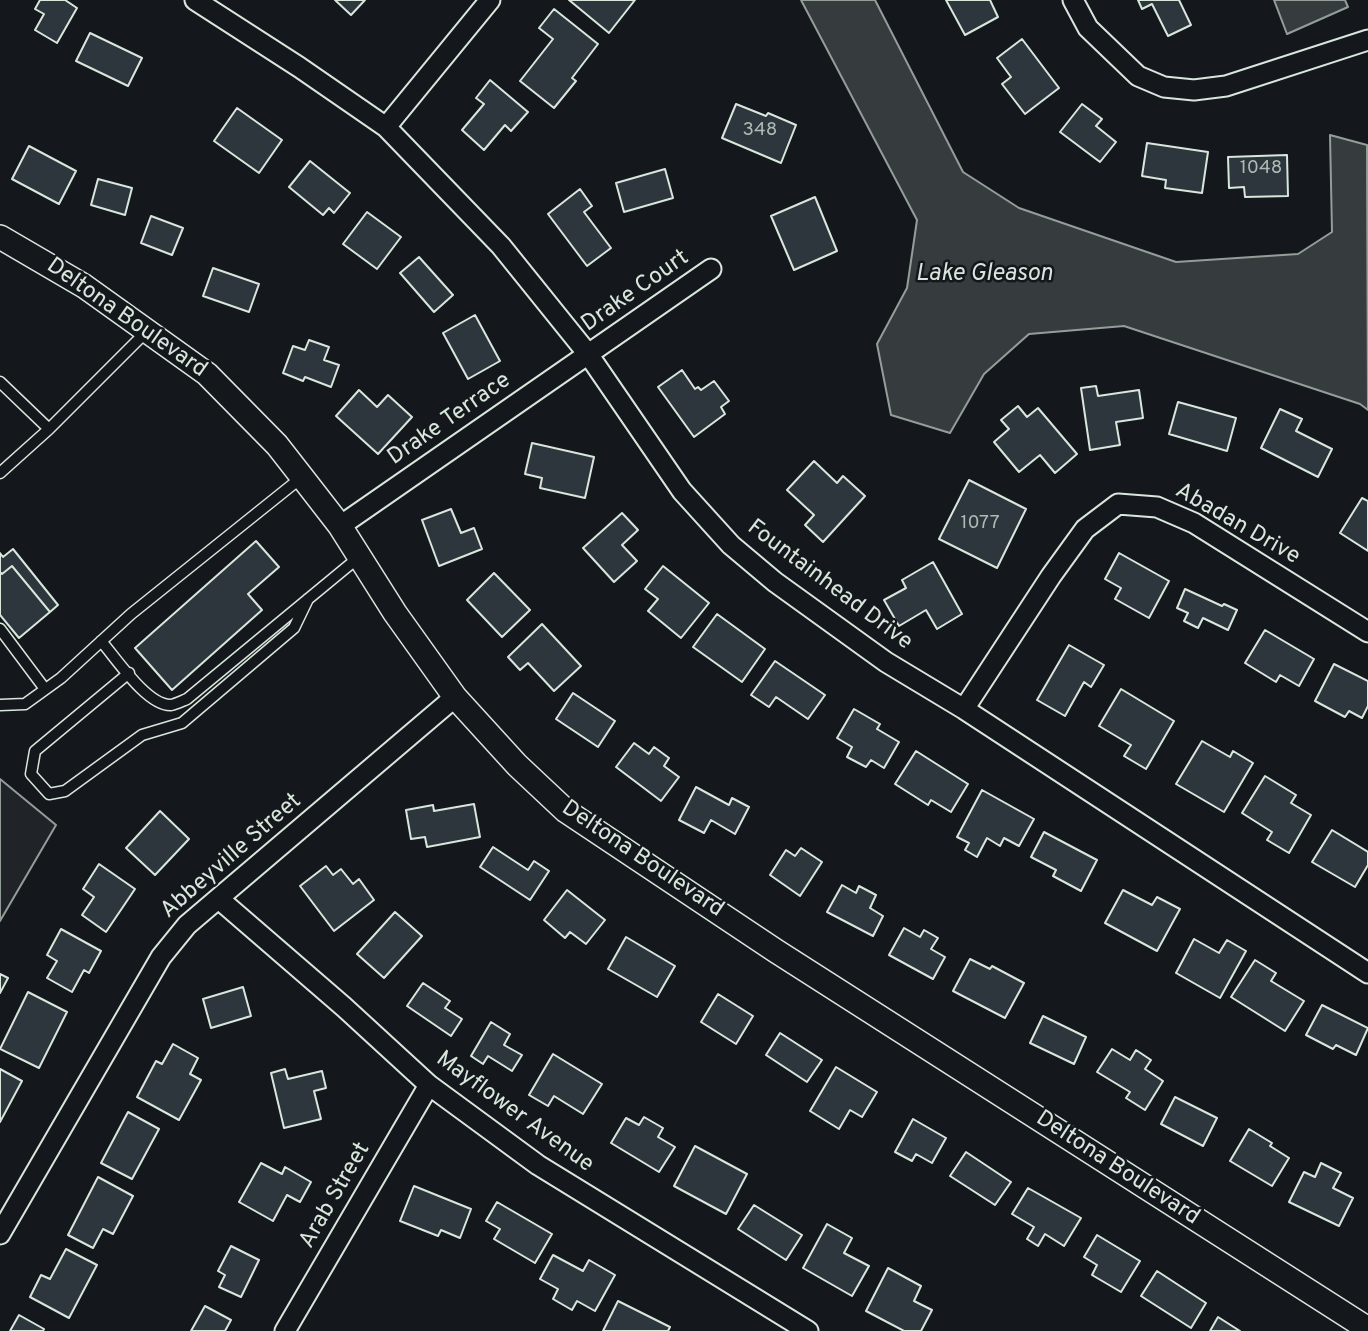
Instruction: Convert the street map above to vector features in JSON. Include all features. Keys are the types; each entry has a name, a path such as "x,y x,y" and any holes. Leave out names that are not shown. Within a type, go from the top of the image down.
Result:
{"street":[{"name":"Fountainhead Drive","path":"195,0 386,127 501,246 588,355 682,491 731,545 775,582 886,662 964,709 1368,973"},
{"path":"386,127 490,0"},
{"path":"1073,0 1088,28 1138,76 1164,87 1194,90 1226,86 1368,40"},
{"name":"Deltona Boulevard","path":"0,237 84,286 207,373 277,445 340,526 395,613 455,697 517,765 566,811 788,958 1368,1329"},
{"name":"Drake Court","path":"588,355 712,270"},
{"name":"Drake Terrace","path":"340,526 588,355"},
{"name":"Abadan Drive","path":"964,709 1084,529 1118,504 1157,507 1194,523 1368,632"},
{"name":"Abbeyville Street","path":"0,1234 161,957 187,925 455,697"},
{"name":"Mayflower Avenue","path":"219,900 344,1007 429,1085 538,1165 808,1331"},
{"name":"Arab Street","path":"285,1331 429,1085"}],"lane":[{"path":"0,472 48,429 148,330"},
{"path":"0,382 48,429"},
{"path":"0,705 25,704 61,678 131,614 302,477"},
{"path":"101,641 154,700 169,705 178,703 187,699 359,557"},
{"path":"129,673 35,751 30,774 49,794 65,791 142,735 181,723 294,628 308,599"},
{"path":"0,629 45,689"}],"shaded area":[{"path":"0,779 56,825 0,921"}],"water":[{"name":"Lake Gleason","path":"801,0 875,0 963,172 1019,208 1176,262 1298,254 1332,232 1330,135 1367,145 1368,410 1360,404 1124,326 1029,334 984,374 950,433 891,415 877,344 907,288 917,220"},
{"path":"1274,0 1345,0 1348,7 1287,34"}],"building":[{"path":"40,0 65,0 77,8 57,43 35,30 44,14 35,9"},
{"path":"335,0 365,0 351,15"},
{"path":"569,0 635,0 609,33"},
{"path":"946,0 990,0 998,17 965,35"},
{"path":"1138,0 1179,0 1191,25 1168,36 1152,4 1142,9"},
{"path":"554,9 598,44 572,78 576,81 554,108 520,81 553,39 539,28"},
{"path":"90,33 142,58 128,86 76,61"},
{"path":"1022,39 1059,88 1025,114 1002,84 1011,77 997,58"},
{"path":"490,80 528,112 511,131 505,125 484,150 462,130 484,104 476,98"},
{"path":"736,104 796,125 781,163 722,138"},
{"path":"1082,104 1102,119 1096,126 1116,142 1100,162 1060,132"},
{"path":"237,108 282,140 259,173 214,141"},
{"path":"1147,143 1208,152 1202,193 1165,188 1166,180 1142,176"},
{"path":"29,146 76,171 59,204 12,179"},
{"path":"1287,155 1288,196 1245,197 1244,187 1229,188 1228,157"},
{"path":"310,161 350,193 334,213 329,208 323,215 289,187"},
{"path":"665,169 673,198 624,212 616,183"},
{"path":"98,179 132,188 125,215 91,205"},
{"path":"580,189 592,206 584,212 611,248 587,266 548,214"},
{"path":"815,197 837,251 794,270 771,216"},
{"path":"367,212 401,237 377,269 343,244"},
{"path":"151,216 183,228 172,255 141,243"},
{"path":"419,257 453,295 434,312 400,273"},
{"path":"213,268 259,284 249,312 203,296"},
{"path":"475,315 500,361 468,379 443,333"},
{"path":"309,340 329,347 324,360 339,365 331,387 305,377 303,381 283,373 293,346 305,350"},
{"path":"682,370 695,389 698,387 701,390 714,381 729,401 721,407 725,414 694,437 658,387"},
{"path":"1096,386 1098,396 1139,390 1143,418 1116,422 1120,445 1090,450 1081,388"},
{"path":"359,390 377,407 388,395 412,417 378,454 336,416"},
{"path":"1178,402 1236,418 1227,451 1169,434"},
{"path":"1018,406 1027,417 1038,408 1077,454 1055,473 1040,455 1019,472 994,442 1009,429 1001,420"},
{"path":"1280,409 1302,419 1296,431 1332,449 1318,477 1261,448"},
{"path":"532,443 594,457 585,498 540,488 542,478 525,474"},
{"path":"814,461 837,483 843,476 865,496 823,542 805,525 814,515 787,490"},
{"path":"969,480 1026,509 997,568 939,539"},
{"path":"1362,498 1368,501 1368,551 1340,533"},
{"path":"451,509 461,533 474,528 482,549 439,566 422,520"},
{"path":"622,513 638,530 622,545 637,561 614,582 583,548"},
{"path":"256,541 279,567 248,594 262,610 172,690 135,648"},
{"path":"13,549 58,605 50,612 12,566 2,574 0,572 0,553 3,557"},
{"path":"1119,553 1169,581 1149,618 1115,599 1121,588 1105,579"},
{"path":"933,562 962,614 937,629 926,610 899,626 884,600 906,588 902,580"},
{"path":"12,566 50,612 19,638 0,615 0,572 2,574"},
{"path":"663,566 709,603 681,638 648,611 658,599 645,589"},
{"path":"494,573 530,610 502,637 467,600"},
{"path":"1185,589 1237,610 1228,630 1203,618 1198,628 1184,621 1188,613 1177,608"},
{"path":"717,614 765,649 742,682 693,647"},
{"path":"542,624 581,666 554,691 528,663 520,670 508,657"},
{"path":"1265,630 1314,659 1299,686 1280,675 1276,682 1245,663"},
{"path":"1069,645 1104,665 1091,687 1084,682 1065,716 1037,700"},
{"path":"775,661 825,695 808,719 776,697 769,707 751,695"},
{"path":"1334,664 1368,681 1368,706 1362,718 1349,711 1345,717 1315,701"},
{"path":"1121,689 1174,721 1146,769 1124,756 1131,745 1099,726"},
{"path":"573,693 615,721 598,747 556,719"},
{"path":"854,709 880,724 877,729 899,742 884,768 871,760 866,767 847,757 852,747 837,738"},
{"path":"1202,741 1230,757 1233,751 1253,763 1224,812 1176,784"},
{"path":"634,743 649,754 654,747 669,758 664,766 679,777 661,801 616,767"},
{"path":"916,751 968,784 951,812 931,800 928,805 895,784"},
{"path":"1265,776 1296,795 1291,803 1311,815 1289,853 1267,840 1272,832 1242,813"},
{"path":"696,787 729,805 732,798 749,807 735,834 711,820 704,833 679,820"},
{"path":"982,790 1034,819 1019,846 1004,838 1000,846 987,838 977,857 965,850 969,843 957,837"},
{"path":"474,804 480,837 427,847 425,837 411,839 406,810 433,805 434,811"},
{"path":"160,811 189,839 155,875 126,848"},
{"path":"1332,830 1368,852 1368,865 1355,887 1312,862"},
{"path":"1044,832 1097,860 1081,891 1053,876 1056,870 1031,857"},
{"path":"493,847 528,870 534,861 549,871 530,900 480,867"},
{"path":"801,848 822,862 800,896 770,875 786,850 795,856"},
{"path":"99,864 135,889 106,932 82,915 94,897 83,889"},
{"path":"326,866 333,875 341,869 353,884 359,879 374,900 334,931 300,886"},
{"path":"842,885 856,893 859,886 876,895 870,908 883,916 873,936 827,912"},
{"path":"567,890 605,920 586,944 570,932 565,938 544,920"},
{"path":"1123,890 1152,905 1157,897 1180,909 1157,951 1105,923"},
{"path":"395,912 422,936 384,978 357,954"},
{"path":"904,928 920,937 924,930 938,938 931,949 945,957 933,979 889,955"},
{"path":"61,929 101,951 89,973 84,970 72,992 47,978 57,961 47,955"},
{"path":"626,937 675,966 657,997 608,969"},
{"path":"1194,939 1219,953 1227,940 1246,951 1220,998 1176,973"},
{"path":"970,959 990,969 992,966 1024,983 1005,1018 953,991"},
{"path":"1255,960 1276,973 1271,981 1304,1001 1285,1031 1231,997"},
{"path":"0,974 8,978 0,993"},
{"path":"423,983 450,1001 445,1008 462,1019 451,1036 407,1006"},
{"path":"243,987 251,1016 211,1028 203,999"},
{"path":"28,992 67,1012 39,1068 0,1049"},
{"path":"718,994 753,1016 736,1044 701,1022"},
{"path":"1322,1005 1368,1028 1356,1055 1336,1045 1333,1049 1306,1035"},
{"path":"1043,1016 1086,1037 1074,1064 1030,1043"},
{"path":"491,1022 510,1034 504,1045 522,1055 512,1071 488,1056 483,1064 471,1056"},
{"path":"780,1033 822,1060 807,1082 766,1055"},
{"path":"173,1044 198,1058 190,1074 201,1080 179,1120 137,1097 156,1061 162,1064"},
{"path":"1112,1049 1130,1060 1136,1050 1151,1060 1145,1069 1163,1081 1145,1110 1126,1098 1130,1092 1097,1072"},
{"path":"553,1054 602,1084 583,1114 554,1096 548,1106 529,1095"},
{"path":"836,1067 877,1092 862,1117 850,1110 839,1129 810,1111"},
{"path":"0,1069 22,1081 0,1122"},
{"path":"285,1069 288,1079 322,1071 326,1088 314,1091 321,1119 284,1128 271,1073"},
{"path":"1175,1097 1217,1118 1203,1146 1161,1124"},
{"path":"128,1112 159,1129 132,1179 101,1163"},
{"path":"644,1117 663,1128 658,1137 675,1147 659,1172 611,1143 626,1118 639,1125"},
{"path":"913,1119 946,1138 932,1163 916,1154 912,1161 895,1152"},
{"path":"1249,1129 1272,1143 1270,1146 1289,1158 1272,1186 1230,1161"},
{"path":"695,1146 747,1174 726,1214 674,1186"},
{"path":"966,1152 1011,1182 995,1205 950,1176"},
{"path":"261,1163 282,1174 285,1167 311,1182 300,1202 287,1195 273,1221 239,1202"},
{"path":"1321,1163 1341,1173 1333,1188 1353,1198 1339,1226 1289,1202 1304,1172 1315,1177"},
{"path":"98,1177 133,1196 113,1234 103,1229 93,1248 68,1235"},
{"path":"414,1186 471,1209 460,1238 441,1230 438,1236 400,1221"},
{"path":"1028,1188 1081,1218 1064,1246 1045,1234 1038,1246 1027,1239 1034,1227 1012,1214"},
{"path":"497,1202 552,1234 535,1263 494,1239 500,1229 486,1221"},
{"path":"754,1205 802,1235 786,1260 738,1229"},
{"path":"827,1224 852,1238 844,1253 869,1266 852,1296 803,1268"},
{"path":"1097,1235 1140,1261 1121,1292 1092,1275 1097,1265 1084,1257"},
{"path":"231,1246 259,1260 241,1297 219,1287 225,1275 218,1271"},
{"path":"66,1249 97,1265 69,1318 30,1297 41,1275 50,1279"},
{"path":"553,1255 583,1271 589,1260 615,1275 595,1311 577,1301 572,1310 553,1299 558,1289 540,1279"},
{"path":"888,1268 921,1286 914,1301 932,1310 921,1331 904,1331 866,1311"},
{"path":"1157,1271 1206,1303 1191,1328 1141,1296"},
{"path":"618,1301 670,1327 668,1331 603,1331"},
{"path":"205,1306 231,1320 225,1331 191,1331"},
{"path":"19,1315 44,1329 43,1331 10,1331"},
{"path":"1218,1317 1240,1331 1210,1331"}]}
